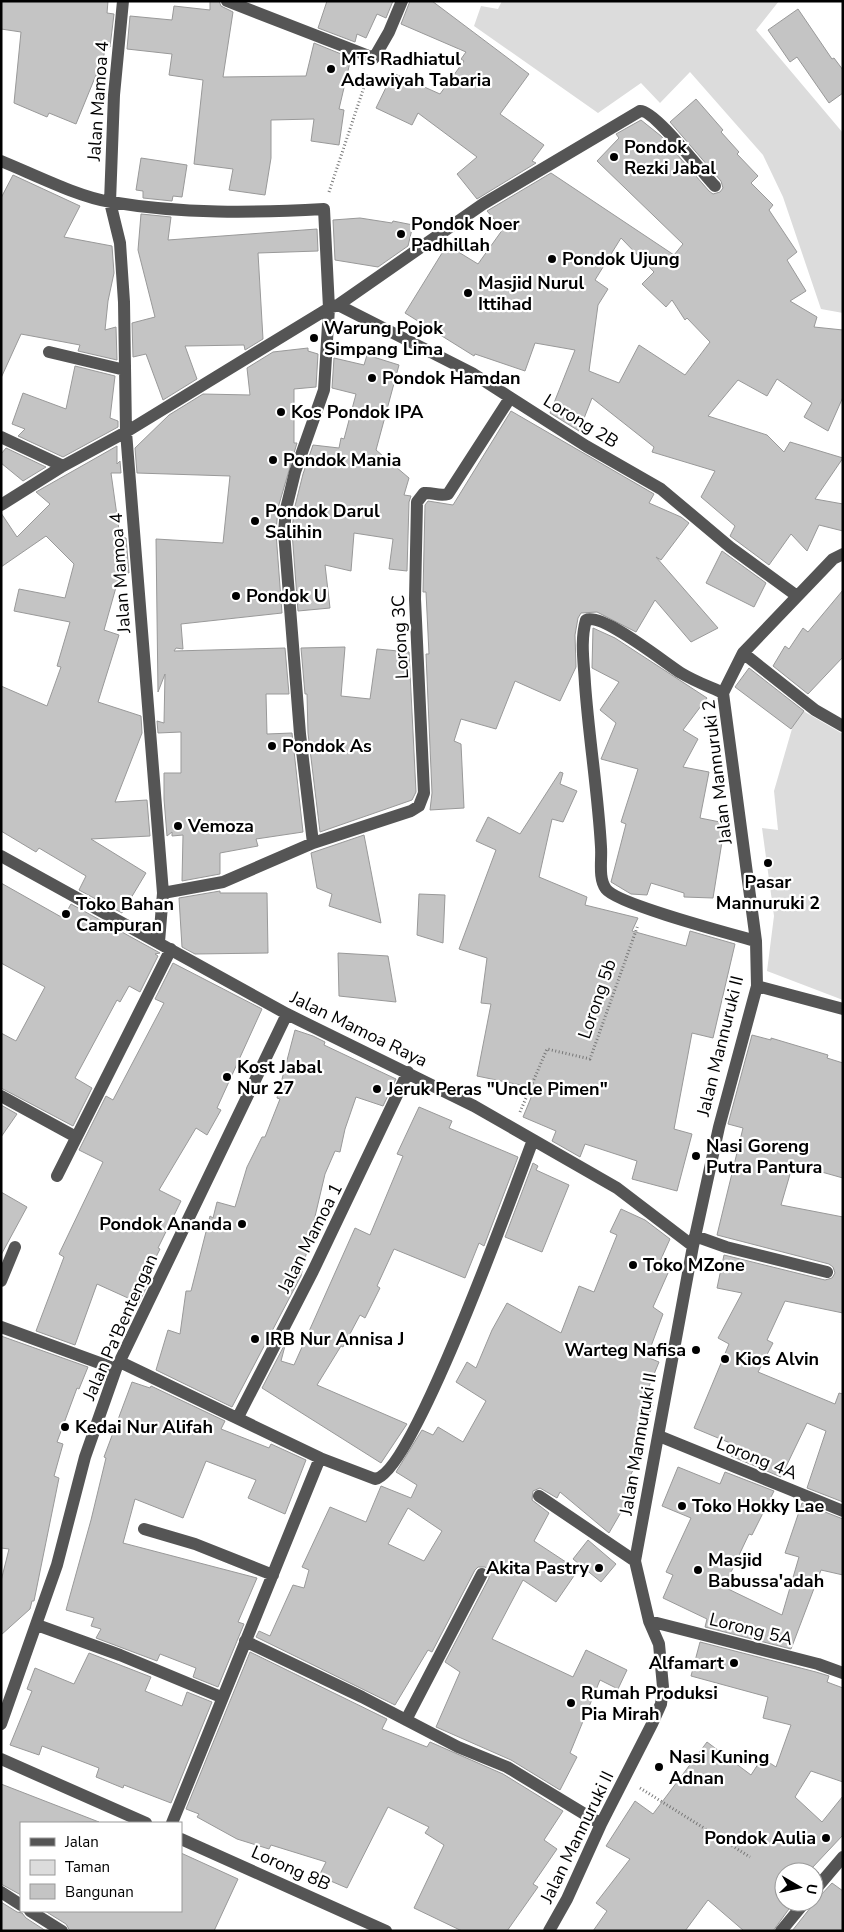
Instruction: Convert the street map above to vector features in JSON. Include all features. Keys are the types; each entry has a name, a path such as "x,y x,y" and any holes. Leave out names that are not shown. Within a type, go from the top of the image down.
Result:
{"street":[{"name":"Jalan Mamoa 4","path":"123,1 114,95 110,202 120,243 126,432 163,894 159,942"},
{"path":"227,1 251,5 374,58 390,32 402,1"},
{"path":"1,505 63,466 126,432 333,307 483,204 640,111 648,112 664,128 715,186"},
{"path":"1,160 57,184 110,202 202,211 246,213 324,208 333,307 324,390 295,472 286,508 284,532 300,734 313,843 223,882 163,894"},
{"name":"Lorong 2B","path":"333,307 472,373 586,446 661,489 730,547 797,596"},
{"path":"49,352 125,370"},
{"name":"Lorong 3C","path":"313,843 411,811 422,801 424,792 415,599 418,502 424,493 430,492 441,496 448,494 510,398"},
{"path":"1,437 63,466"},
{"name":"Jalan Mannuruki 2","path":"756,942 723,693 743,653 833,558 843,554"},
{"path":"723,693 683,674 624,633 594,618 586,620 582,641 588,734 601,847 602,880 606,888 614,896 644,908 756,942"},
{"path":"743,653 815,710 843,726"},
{"name":"Jalan Mamoa Raya","path":"1,856 287,1014 474,1106 617,1188 694,1241 827,1272"},
{"name":"Jalan Mannuruki II","path":"549,1931 567,1899 601,1824 661,1704 663,1687 659,1644 649,1622 635,1561 694,1241 719,1127 757,986 756,942"},
{"path":"57,1176 171,949"},
{"path":"757,986 843,1009"},
{"name":"Jalan Pa'Bentengan","path":"1,1724 57,1565 85,1456 118,1365 287,1014"},
{"name":"Jalan Mamoa 1","path":"238,1417 321,1255 408,1072"},
{"path":"1,1096 76,1137"},
{"path":"1,1327 118,1365 238,1417 320,1458 375,1479 382,1477 398,1454 442,1372 532,1140"},
{"path":"1,1282 16,1248"},
{"name":"Lorong 4A","path":"659,1436 843,1511"},
{"path":"172,1822 221,1697 320,1458"},
{"path":"539,1496 635,1561"},
{"path":"144,1529 195,1544 273,1575"},
{"path":"406,1720 482,1574"},
{"name":"Lorong 5A","path":"649,1622 818,1664 843,1673"},
{"path":"37,1625 120,1655 221,1697"},
{"path":"245,1641 458,1747 508,1767 601,1824"},
{"path":"1,1760 144,1822"},
{"name":"Lorong 8B","path":"182,1839 386,1931"},
{"path":"824,1879 843,1857"},
{"path":"1,1892 20,1904"},
{"path":"32,1912 62,1931"},
{"path":"781,1931 797,1912"}],"path":[{"path":"324,208 374,58"},
{"name":"Lorong 5b","path":"513,1130 547,1049 590,1059 644,908"},
{"path":"625,1779 750,1857"}],"green space":[{"path":"502,1 779,1 756,30 843,133 843,313 821,309 783,197 763,155 690,72 660,103 641,83 598,113 474,26 481,6 498,9"},
{"path":"798,708 843,734 843,1000 767,971 774,916 762,828 778,830 774,791"}],"building":[{"path":"1,1 108,1 107,13 114,14 110,47 106,46 99,76 96,75 76,124 49,113 47,117 14,103 21,32 1,29"},
{"path":"210,1 219,1 221,6 233,12 223,77 306,76 314,43 351,58 339,109 344,110 339,145 311,141 314,119 271,120 271,158 265,195 229,190 233,169 194,164 203,80 169,75 172,54 127,49 130,16 172,20 174,6 210,10"},
{"path":"327,1 393,1 386,18 377,14 366,38 357,34 355,42 318,28"},
{"path":"410,1 432,1 529,74 500,114 544,145 532,161 536,163 477,199 457,174 477,157 418,113 412,125 376,108 393,73 440,94 464,61 461,59 466,52 401,24"},
{"path":"798,9 832,59 834,58 843,70 843,93 829,103 797,57 790,62 768,30"},
{"path":"696,99 723,130 721,132 739,152 737,154 758,176 751,183 773,205 769,210 797,252 787,260 806,291 790,301 817,317 814,327 843,330 843,397 828,431 804,417 812,403 777,379 767,396 738,380 708,416 767,435 784,452 790,442 843,458 815,499 843,504 843,531 819,525 807,551 791,534 769,565 730,536 735,526 701,497 715,471 652,452 654,447 592,398 579,431 550,413 575,350 535,343 525,371 475,354 474,356 405,313 447,245 478,264 503,229 487,211 551,173 674,255 683,244 597,161 619,138 616,134 641,120 661,136 709,191 713,194 720,192 723,188 721,181 670,122","holes":["621,238 654,272 642,284 666,307 672,300 685,320 687,318 710,342 685,375 639,345 619,383 589,371 598,305 608,289 595,280"]},
{"path":"141,158 187,165 182,197 173,196 172,201 143,198 143,191 136,190"},
{"path":"13,175 80,206 64,237 112,246 114,273 108,301 105,330 116,327 117,360 78,351 80,345 21,334 1,378 1,198"},
{"path":"141,214 171,217 168,240 317,229 318,251 258,253 263,339 245,350 244,345 185,346 197,379 163,400 146,354 133,357 132,323 155,317 138,250"},
{"path":"360,218 413,225 408,246 378,267 335,260 333,220"},
{"path":"308,348 308,351 318,354 316,387 294,389 294,443 297,443 278,508 276,533 282,613 181,624 183,649 176,648 174,651 285,648 289,694 266,694 267,734 292,733 303,832 256,839 258,846 220,853 220,874 182,881 183,835 172,836 172,832 167,836 164,799 164,773 181,773 181,732 158,733 157,721 164,723 165,674 158,692 156,539 223,543 230,476 137,473 135,448 169,415 203,394 250,395 247,368 273,352"},
{"path":"367,355 399,365 376,450 409,478 404,495 411,496 409,502 407,571 389,569 393,539 354,533 351,571 325,565 330,608 298,611 292,532 294,510 303,474 313,445 339,448 341,438 344,439 356,394 332,388 334,358 364,365"},
{"path":"75,366 115,376 110,418 118,421 118,427 63,457 18,436 25,429 12,424 23,393 66,409"},
{"path":"511,411 654,494 649,503 681,517 689,523 661,560 656,557 718,628 691,642 655,600 636,632 597,612 581,613 578,618 575,635 576,667 560,701 515,681 496,729 461,719 454,741 461,744 464,808 430,810 432,793 426,654 429,654 426,592 423,592 425,505 428,501 453,505"},
{"path":"117,446 117,464 120,461 121,473 111,473 120,537 126,538 129,573 120,573 104,630 119,635 98,702 141,716 142,733 115,802 147,800 150,836 91,839 146,873 122,913 79,890 86,876 39,848 36,852 1,831 1,686 47,706 61,667 57,666 70,622 14,611 19,589 65,598 74,564 46,536 1,567 1,513 17,537 50,504 36,492"},
{"path":"6,448 46,467 23,481 1,463 1,454"},
{"path":"722,551 766,583 754,607 706,583"},
{"path":"843,590 843,657 808,694 773,666 785,646 789,649 803,628 808,632"},
{"path":"593,628 615,638 707,698 683,730 698,739 683,767 709,772 700,818 725,823 713,898 684,897 684,893 651,883 647,895 631,894 611,882 626,824 621,822 638,769 601,759 616,723 600,710 619,682 592,668"},
{"path":"345,647 341,696 370,699 377,649 409,652 416,792 412,800 320,832 308,733 307,694 305,694 301,648"},
{"path":"749,668 804,711 791,729 735,687"},
{"path":"560,772 563,773 560,784 577,791 563,822 552,819 539,877 587,897 585,905 638,918 632,931 686,946 690,931 735,944 713,1038 692,1033 674,1129 692,1134 677,1191 632,1179 637,1161 585,1144 580,1157 552,1141 556,1131 523,1117 535,1088 477,1076 491,1004 481,1003 487,958 459,949 496,850 476,841 488,817 520,834"},
{"path":"364,835 381,923 329,906 332,894 317,888 311,853"},
{"path":"1,883 63,918 71,904 160,953 155,954 158,956 140,992 129,986 120,1002 117,1000 75,1078 92,1088 73,1126 1,1088 1,1033 16,1041 45,987 1,963"},
{"path":"220,891 220,893 267,893 268,953 195,954 182,947 179,898"},
{"path":"419,894 445,895 443,943 417,935"},
{"path":"338,953 388,956 396,1002 339,996"},
{"path":"173,963 262,1009 217,1108 221,1110 207,1135 196,1128 159,1190 181,1201 158,1248 160,1249 147,1275 151,1277 139,1303 97,1284 75,1345 36,1331 64,1257 59,1254 103,1162 79,1150 106,1096 113,1100 164,1003 155,999"},
{"path":"295,1030 313,1036 325,1042 324,1045 396,1079 383,1106 356,1097 345,1129 340,1152 335,1151 325,1174 301,1276 232,1407 156,1370 168,1330 180,1334 186,1291 191,1291 210,1216 213,1218 217,1202 235,1207 247,1167 262,1137 265,1137 280,1099 277,1098"},
{"path":"752,1035 771,1040 771,1038 828,1055 827,1058 843,1063 843,1178 793,1164 781,1205 843,1217 843,1313 785,1301 767,1340 773,1343 758,1372 835,1404 839,1393 843,1394 843,1502 807,1488 826,1431 807,1423 781,1477 731,1456 735,1445 694,1428 729,1344 718,1338 742,1293 717,1288 724,1255 825,1280 832,1278 835,1273 833,1267 829,1264 717,1235 743,1128 728,1124"},
{"path":"1,1105 17,1114 1,1137"},
{"path":"419,1107 452,1121 449,1128 518,1157 484,1246 479,1243 465,1278 394,1249 377,1286 380,1288 365,1318 360,1315 343,1347 341,1346 317,1385 407,1424 381,1463 262,1388 286,1342 281,1361 294,1365 355,1228 370,1235 403,1156 397,1154"},
{"path":"533,1163 538,1166 536,1170 569,1185 542,1252 505,1237"},
{"path":"1,1192 27,1207 1,1255"},
{"path":"621,1209 645,1220 670,1239 657,1268 668,1273 653,1307 663,1314 647,1357 659,1362 643,1401 653,1405 634,1449 642,1454 626,1483 635,1488 609,1533 560,1492 557,1498 540,1488 533,1491 532,1500 549,1513 534,1541 578,1570 556,1602 523,1580 492,1639 573,1677 586,1650 627,1670 618,1689 600,1680 570,1753 577,1757 560,1790 511,1760 436,1727 460,1672 445,1662 489,1578 489,1570 485,1567 478,1567 475,1570 432,1652 428,1650 395,1705 256,1637 259,1631 270,1636 293,1585 304,1588 309,1570 302,1567 330,1507 366,1522 381,1486 411,1498 417,1485 396,1472 422,1430 433,1435 438,1427 463,1442 486,1401 456,1382 467,1362 476,1368 492,1330 507,1303 561,1333 579,1286 594,1292 617,1235 610,1232","holes":["408,1508 442,1531 424,1561 388,1544"]},
{"path":"1,1336 88,1367 79,1389 77,1388 57,1442 63,1444 54,1476 59,1478 34,1601 32,1601 30,1609 1,1635 1,1581 9,1549 1,1548"},
{"path":"132,1382 150,1388 151,1386 225,1421 221,1429 269,1448 271,1444 306,1460 285,1514 248,1498 256,1480 206,1461 183,1518 135,1499 123,1543 257,1578 238,1622 244,1624 218,1687 193,1677 196,1668 160,1654 157,1661 96,1638 101,1629 91,1626 94,1618 66,1610 91,1520 106,1458 104,1457"},
{"path":"678,1467 720,1484 725,1472 774,1491 752,1535 749,1534 724,1587 782,1615 799,1557 785,1553 802,1503 843,1519 843,1575 821,1570 791,1649 705,1627 707,1619 663,1598 673,1575 666,1572 691,1518 662,1506"},
{"path":"588,1540 616,1564 601,1582 573,1559"},
{"path":"700,1642 829,1676 827,1682 843,1688 843,1782 811,1771 795,1797 822,1822 843,1796 843,1835 818,1862 774,1862 774,1912 787,1912 773,1931 744,1931 708,1900 685,1931 593,1931 607,1911 596,1903 630,1859 606,1846 635,1801 653,1814 707,1742 751,1775 762,1758 776,1767 791,1725 763,1718 768,1697 691,1676"},
{"path":"250,1652 387,1719 382,1729 427,1747 430,1742 503,1774 563,1811 544,1840 557,1849 533,1884 538,1887 507,1931 462,1931 414,1908 444,1845 425,1833 429,1827 388,1807 347,1888 319,1876 326,1862 271,1845 269,1849 237,1839 197,1817 199,1814 186,1809"},
{"path":"89,1653 151,1677 145,1691 182,1706 187,1692 212,1702 171,1803 124,1785 123,1788 96,1777 99,1768 42,1746 39,1755 10,1745 32,1691 27,1689 35,1668 74,1684"},
{"path":"1,1784 99,1822 20,1822 20,1894 1,1884"},
{"path":"182,1853 238,1879 214,1931 70,1931 66,1924 47,1912 182,1912"},
{"path":"832,1883 843,1891 843,1931 792,1931 807,1912 824,1912 824,1892"},
{"path":"1,1902 22,1913 26,1918 46,1931 1,1931"}],"place":[{"name":"MTs Radhiatul Adawiyah Tabaria","path":"331,69"},
{"name":"Pondok Rezki Jabal","path":"614,157"},
{"name":"Pondok Noer Padhillah","path":"401,234"},
{"name":"Pondok Ujung","path":"552,259"},
{"name":"Masjid Nurul Ittihad","path":"468,293"},
{"name":"Warung Pojok Simpang Lima","path":"314,338"},
{"name":"Pondok Hamdan","path":"372,378"},
{"name":"Kos Pondok IPA","path":"281,412"},
{"name":"Pondok Mania","path":"273,460"},
{"name":"Pondok Darul Salihin","path":"255,521"},
{"name":"Pondok U","path":"236,596"},
{"name":"Pondok As","path":"272,746"},
{"name":"Vemoza","path":"178,826"},
{"name":"Pasar Mannuruki 2","path":"768,863"},
{"name":"Toko Bahan Campuran","path":"66,914"},
{"name":"Kost Jabal Nur 27","path":"227,1077"},
{"name":"Jeruk Peras \"Uncle Pimen\"","path":"377,1089"},
{"name":"Nasi Goreng Putra Pantura","path":"696,1156"},
{"name":"Pondok Ananda","path":"242,1224"},
{"name":"Toko MZone","path":"633,1265"},
{"name":"IRB Nur Annisa J","path":"255,1339"},
{"name":"Warteg Nafisa","path":"696,1350"},
{"name":"Kios Alvin","path":"725,1359"},
{"name":"Kedai Nur Alifah","path":"65,1427"},
{"name":"Toko Hokky Lae","path":"682,1506"},
{"name":"Akita Pastry","path":"599,1568"},
{"name":"Masjid Babussa'adah","path":"698,1570"},
{"name":"Alfamart","path":"734,1663"},
{"name":"Rumah Produksi Pia Mirah","path":"571,1703"},
{"name":"Nasi Kuning Adnan","path":"659,1767"},
{"name":"Pondok Aulia","path":"826,1838"}]}
